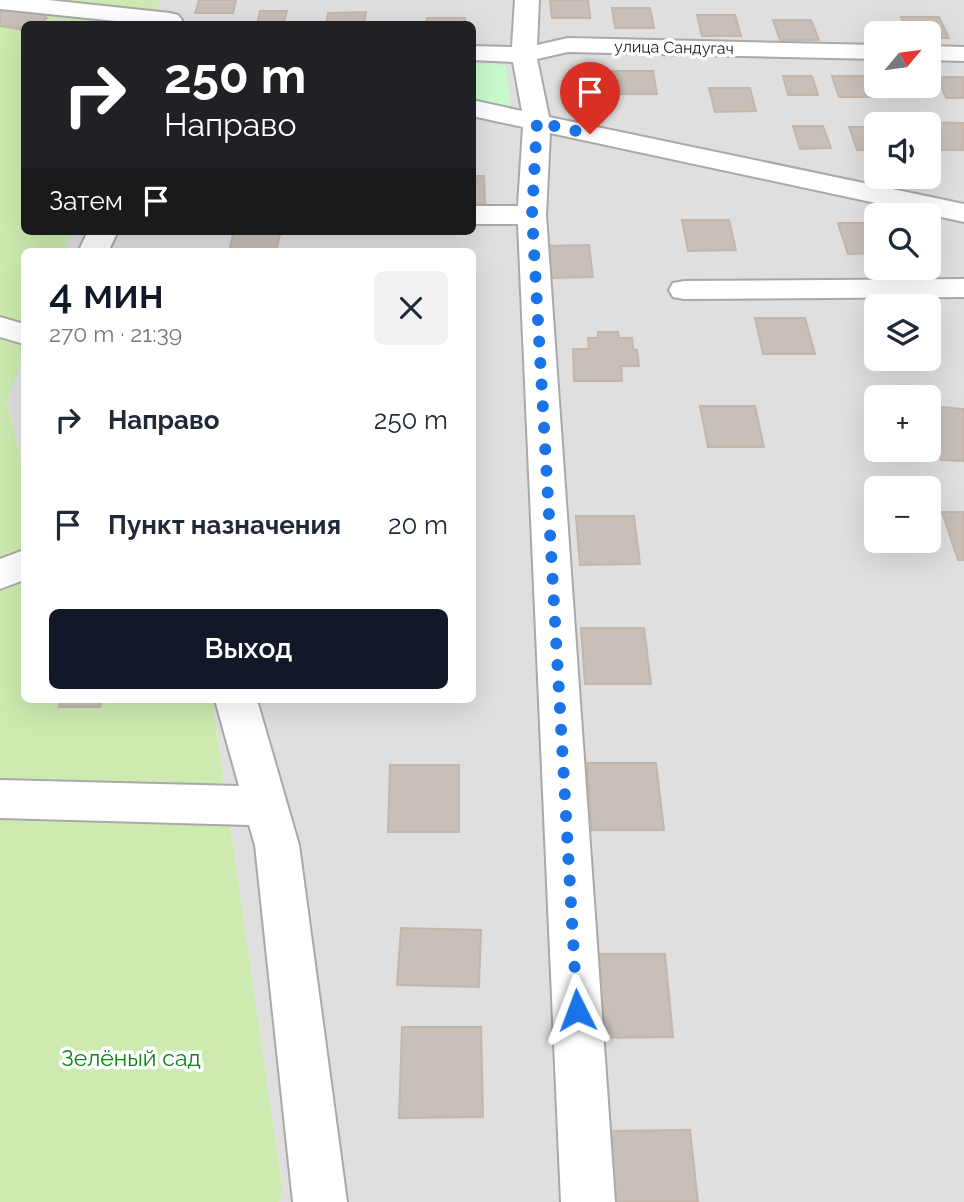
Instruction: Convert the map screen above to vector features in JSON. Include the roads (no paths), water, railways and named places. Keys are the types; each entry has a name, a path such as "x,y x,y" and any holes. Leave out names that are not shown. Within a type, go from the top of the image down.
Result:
{"street":[{"path":"527,0 524,55 537,122 532,215 588,1202"},
{"path":"0,2 171,15"},
{"name":"улица Сандугач","path":"476,53 524,55 568,44 864,52"},
{"path":"942,53 964,54"},
{"path":"476,109 964,214"},
{"path":"476,215 532,215"},
{"path":"684,290 964,288"},
{"path":"0,327 21,333"},
{"path":"0,575 21,565"},
{"path":"237,703 277,845 320,1202"},
{"path":"0,799 266,806"}],"park label":[{"name":"Зелёный сад","path":"131,1058"}]}
